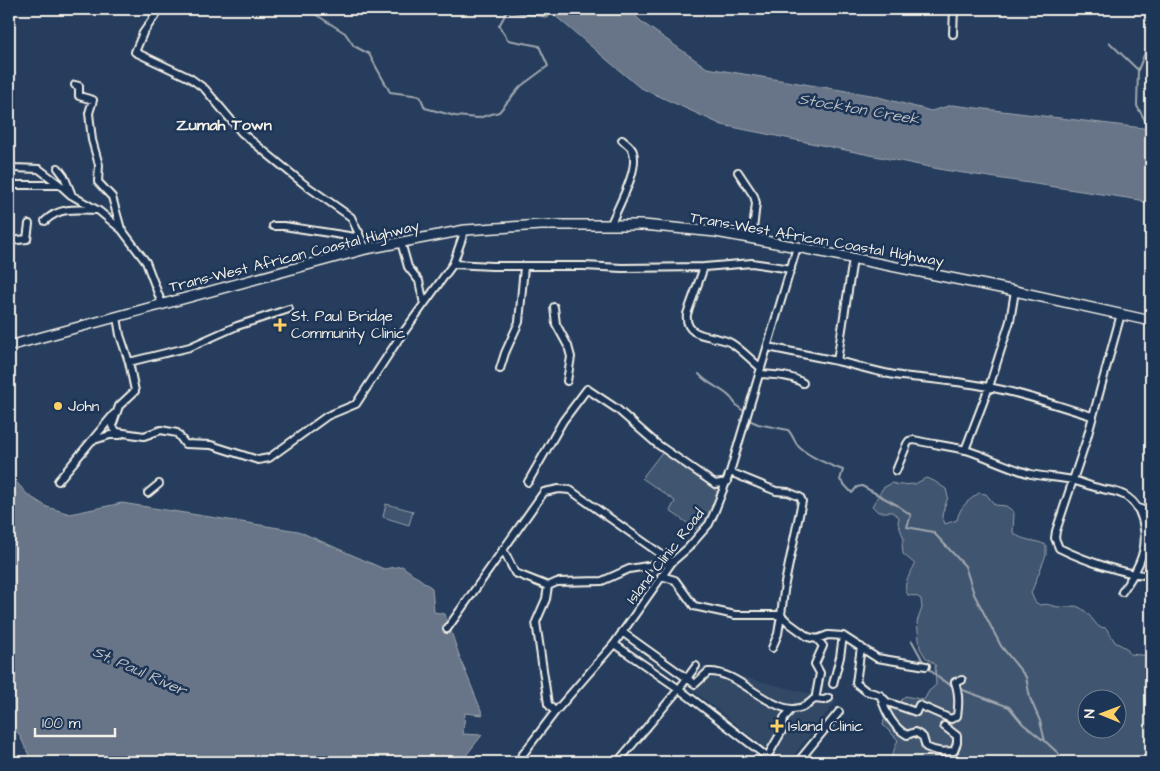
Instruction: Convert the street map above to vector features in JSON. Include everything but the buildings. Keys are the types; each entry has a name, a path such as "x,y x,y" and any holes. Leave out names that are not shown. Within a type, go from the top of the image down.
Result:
{"highway":[{"name":"Trans-West African Coastal Highway","path":"9,346 366,249 465,230 541,224 610,224 682,228 752,239 1015,291 1151,321"}],"street":[{"path":"157,9 157,13 143,33 136,52 190,78 205,89 242,132 304,184 351,217 366,249"},
{"path":"954,9 954,34"},
{"path":"75,86 79,86 79,96 92,100 89,113 92,140 99,165 98,182 112,198 122,230"},
{"path":"610,224 633,172 633,149 622,140"},
{"path":"9,163 14,168 39,169 72,194 99,211 122,230 146,262 162,304"},
{"path":"58,168 72,194"},
{"path":"738,172 754,196 756,203 752,239"},
{"path":"9,185 60,185"},
{"path":"45,221 50,216 63,210 99,211"},
{"path":"9,241 27,240 29,224"},
{"path":"272,226 284,226 356,237 359,232"},
{"path":"90,441 110,435 144,436 161,430 177,433 185,444 211,445 258,460 269,458 327,416 356,404 398,340 452,264 465,230"},
{"path":"401,242 408,267 419,281 424,304"},
{"name":"Island Clinic Road","path":"517,762 555,712 614,644 672,562 688,548 709,524 727,482 798,247"},
{"path":"837,361 853,258"},
{"path":"452,264 622,268 704,267 752,263 791,269"},
{"path":"500,369 519,322 524,267"},
{"path":"704,267 687,314 686,322 690,328 700,334 730,343 760,371 797,379 803,383"},
{"path":"965,450 989,387 1010,321 1015,291"},
{"path":"554,307 556,324 568,346 571,357 567,381"},
{"path":"129,362 190,347 237,326 289,309"},
{"path":"1121,314 1092,416 1088,438 1056,531 1056,544 1067,552 1099,564 1151,575"},
{"path":"58,480 85,450 90,441 119,406 135,392 117,318"},
{"path":"768,347 900,376 949,380 989,387 1092,416"},
{"path":"528,482 563,420 587,389 617,410 657,444 715,484 727,482"},
{"path":"119,406 112,426 117,432 125,435"},
{"path":"896,471 909,441 914,440 965,450 1022,471 1039,476 1073,480 1102,490 1116,492 1131,500 1138,508 1142,518 1146,538 1144,552 1135,573 1122,592"},
{"path":"730,472 776,491 788,492 800,497 802,501 785,583 778,634 772,648"},
{"path":"148,493 159,484"},
{"path":"447,629 544,492 559,489 570,490 672,562"},
{"path":"1138,508 1151,512"},
{"path":"502,549 515,573 548,586 557,582 602,581 629,569 672,562"},
{"path":"661,576 675,580 694,606 735,615 781,614 789,623 808,637 817,639 824,646 815,664 820,673 816,695"},
{"path":"548,586 546,599 536,622 548,704 555,712"},
{"path":"622,632 695,684 708,672 724,674 740,682 765,700 791,710 808,705 814,699 824,700 829,698"},
{"path":"817,639 828,635 843,636 877,658 926,666"},
{"path":"833,684 840,658 843,636"},
{"path":"614,644 679,689 774,762"},
{"path":"861,647 856,683 866,691 880,695 887,702 900,708 916,712 919,705 951,719 957,716 959,705 955,682 962,680"},
{"path":"621,758 696,666"},
{"path":"880,695 884,707 900,731 906,735 910,732 915,732 924,737 926,747 941,753 954,751 957,743 956,736 944,726"},
{"path":"770,752 782,731 784,718 791,710"},
{"path":"798,762 839,712"}],"shaded area":[{"path":"663,451 718,492 707,523 700,532 670,511 675,501 642,478"},
{"path":"926,478 946,489 948,497 942,515 945,524 957,520 962,507 979,493 986,494 995,505 1006,506 1014,512 1013,533 1022,538 1046,545 1046,555 1031,593 1035,602 1040,605 1079,607 1099,627 1106,628 1115,642 1126,648 1130,654 1151,656 1151,762 887,762 893,754 898,740 883,725 886,715 905,696 924,700 929,691 936,685 935,664 926,658 920,648 917,622 922,608 921,599 908,595 906,591 907,579 915,564 903,554 902,543 904,539 898,523 899,517 892,512 878,512 872,506 883,488 892,483 899,485 915,484"},
{"path":"386,504 413,511 409,525 383,517"},
{"name":"Island Clinic","path":"696,666 837,700 793,756 776,756 684,683"}],"water":[{"name":"Stockton Creek","path":"547,9 628,9 643,23 707,68 871,95 931,111 952,105 1151,129 1151,206 1140,200 944,170 722,125 639,87"},
{"name":"St. Paul River","path":"9,474 28,495 47,507 70,514 122,503 298,531 384,569 402,566 432,588 434,612 445,614 483,715 465,713 463,734 482,735 461,762 32,762 19,734 9,725"}],"waterway":[{"path":"307,9 345,33 354,46 369,54 390,92 420,96 425,108 455,116 478,118 499,112 521,86 548,66 539,46 508,40 499,26 507,11 548,17 549,10 551,9"},
{"path":"1151,38 1138,70 1137,106 1151,131"},
{"path":"1109,42 1138,70"},
{"path":"699,374 731,398 742,410"},
{"path":"749,420 758,424 788,430 797,445 808,454 843,470 840,480 852,493 857,487 862,486 897,505 911,515 907,527 933,532 965,566 974,594 1001,646 1026,677 1030,698 1040,721 1045,741 1059,754 1064,762"},
{"path":"912,641 924,663"},
{"path":"927,667 940,679 953,686"},
{"path":"960,689 1009,707 1023,724 1043,740"}],"place":[{"name":"St. Paul Bridge Community Clinic","path":"280,325"},
{"name":"John","path":"58,406"},
{"name":"Island Clinic","path":"777,726"}],"district":[{"name":"Zumah Town","path":"224,124"}]}
